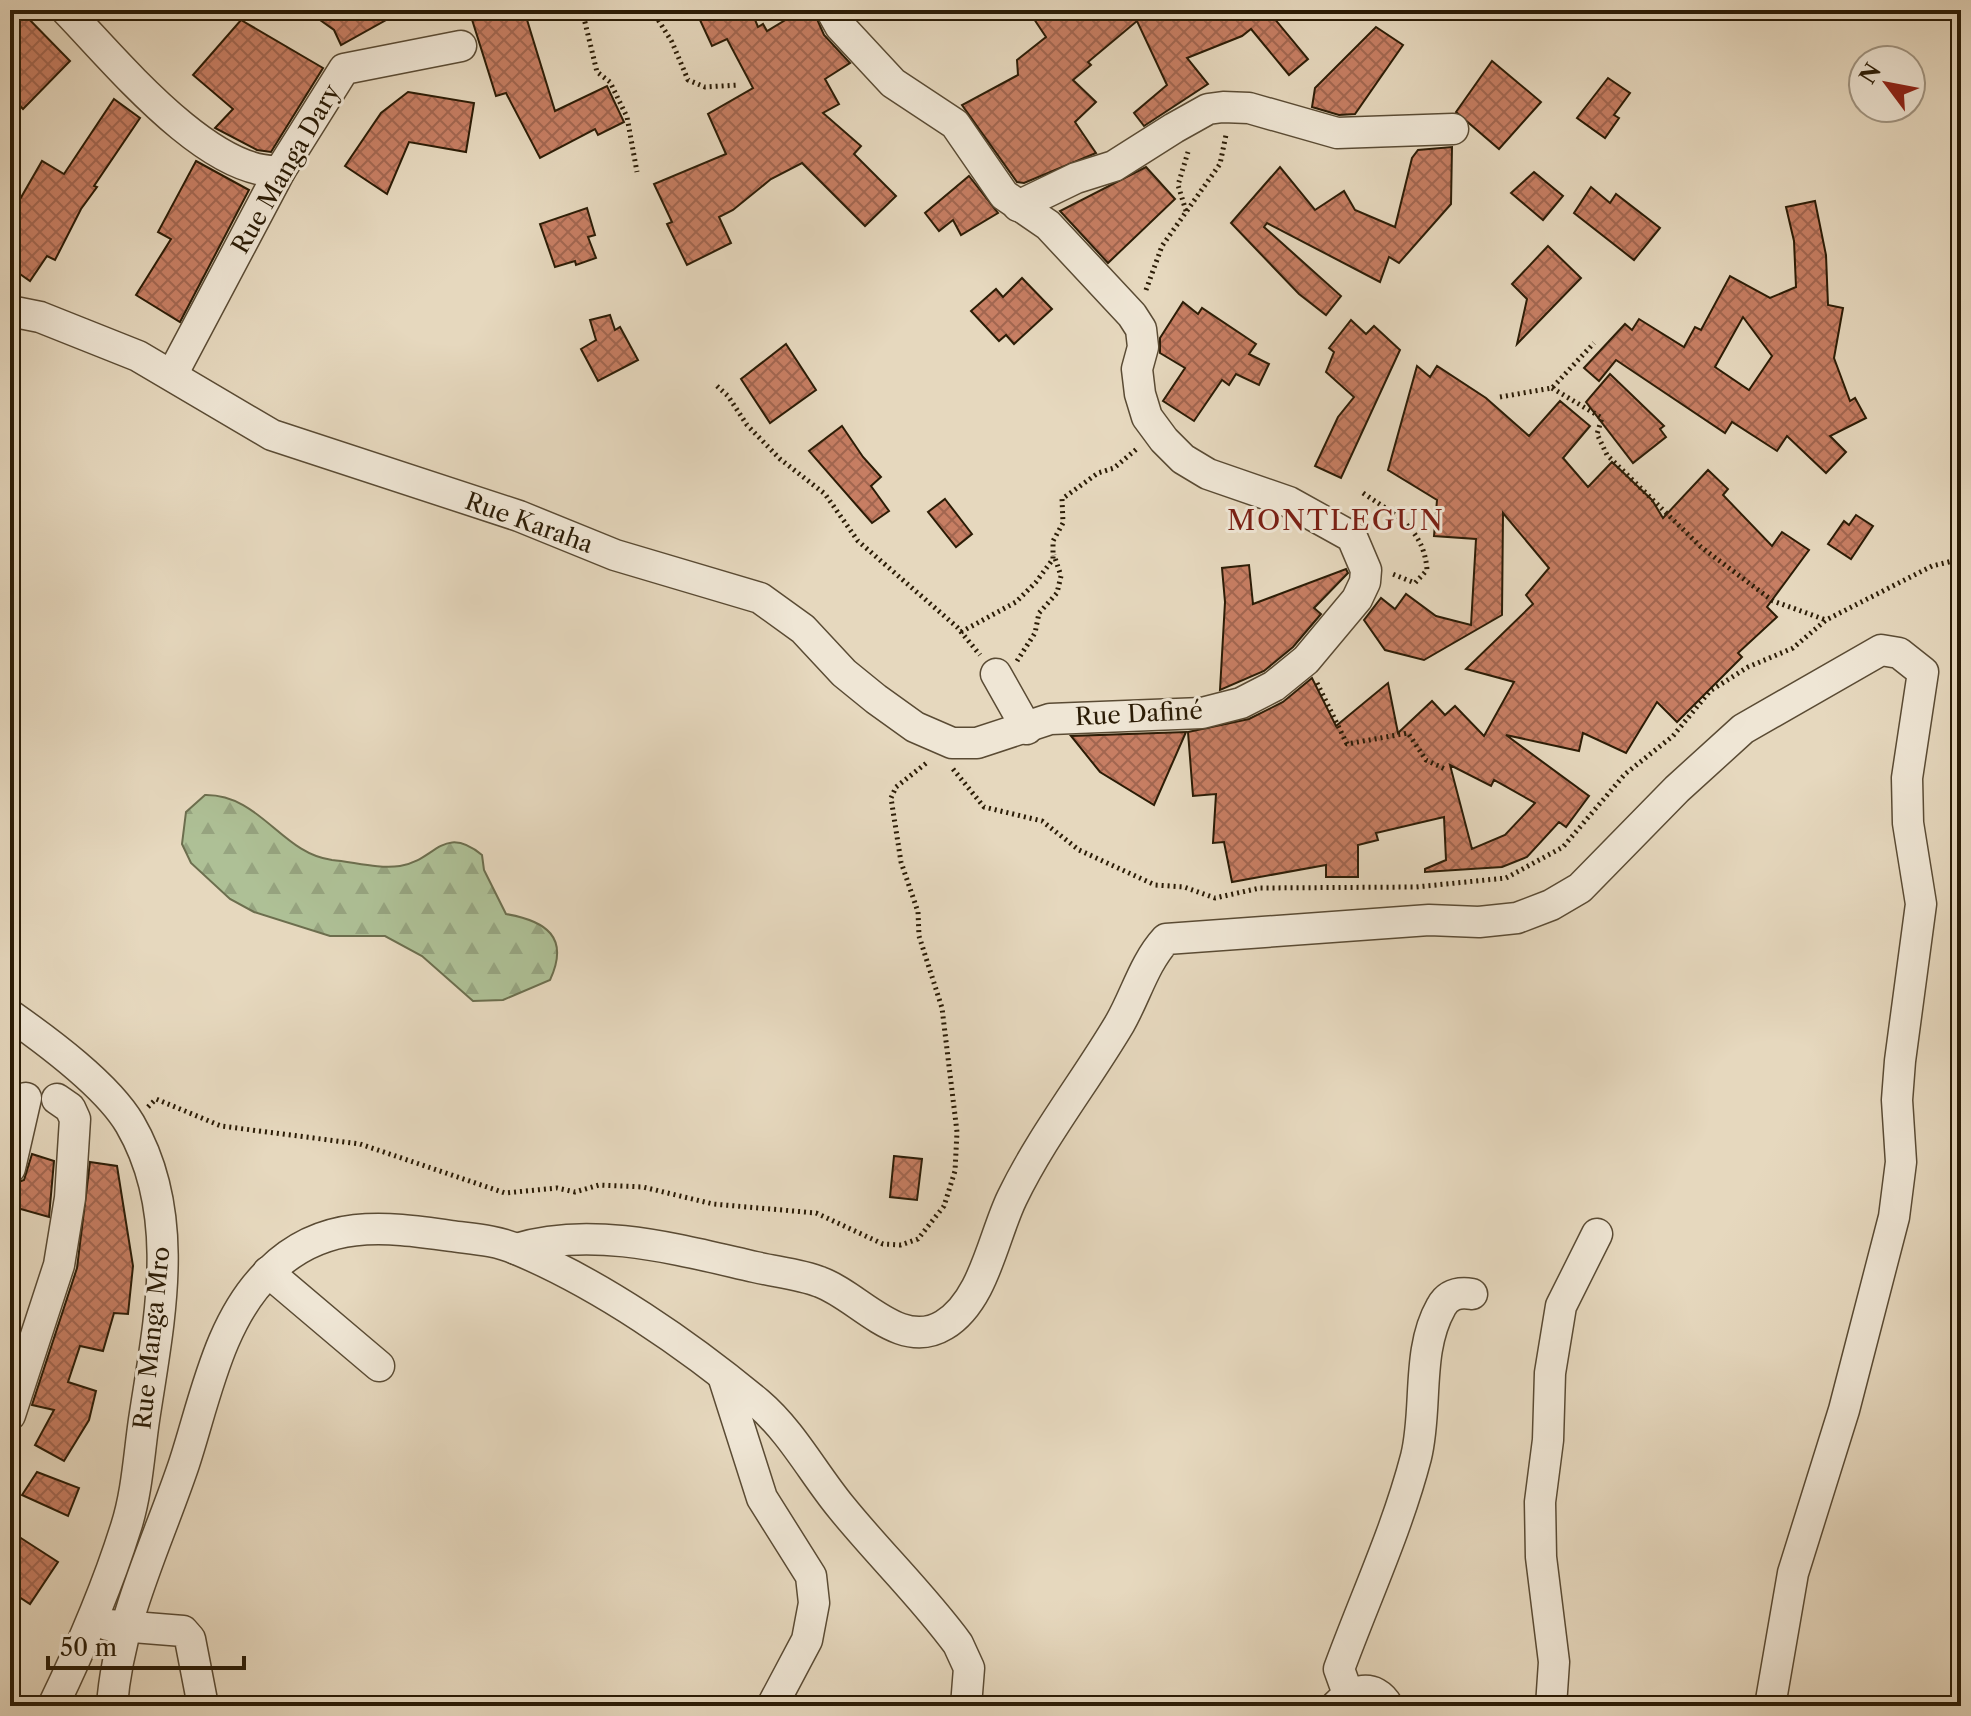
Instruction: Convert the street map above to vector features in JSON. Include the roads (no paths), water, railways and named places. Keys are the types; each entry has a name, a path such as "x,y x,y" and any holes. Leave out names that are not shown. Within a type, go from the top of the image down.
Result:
{"street":[{"path":"66,10 136,85 209,146 266,172 280,171"},
{"path":"831,10 840,26 893,83 955,124 972,145 991,180 1018,206 1076,178 1114,166 1208,109 1256,110 1337,133 1453,129"},
{"name":"Rue Manga Dary","path":"172,375 280,171 344,69 461,46"},
{"name":"Rue Dafiné","path":"1018,206 1048,225 1132,315 1141,329 1143,347 1137,369 1147,417 1183,459 1208,474 1289,502 1352,537 1366,570 1365,582 1357,599 1306,660 1274,686 1241,703 1202,713 1050,719 1027,729"},
{"name":"Rue Karaha","path":"10,311 54,323 138,356 272,435 519,516 615,555 760,598 803,629 844,673 940,747 977,743 1027,729"},
{"path":"516,1249 535,1243 609,1241 663,1246 821,1282 898,1328 927,1332 946,1324 974,1289 1012,1198 1062,1108 1119,1023 1154,953 1166,939 1429,920 1479,922 1529,914 1580,888 1677,789 1743,729 1881,650 1899,653 1923,672 1907,778 1908,823 1921,904 1900,1061 1897,1100 1901,1162 1884,1267 1844,1410 1793,1573 1770,1706"},
{"path":"1001,680 1027,729"},
{"name":"Rue Manga Mro","path":"10,1015 116,1103 130,1124 155,1179 164,1231 161,1298 128,1524 90,1623 53,1706"},
{"path":"10,1168 26,1098"},
{"path":"10,1415 59,1265 70,1198 75,1119 70,1108 57,1099"},
{"path":"96,1706 115,1663 125,1626 162,1530 231,1324 268,1272 299,1246 354,1229 412,1230 490,1240 516,1249 644,1319 724,1379 782,1427 817,1478 863,1535 939,1618 958,1644 989,1706"},
{"path":"1551,1706 1554,1662 1541,1557 1540,1516 1548,1440 1550,1373 1561,1306 1597,1234"},
{"path":"268,1272 379,1366"},
{"path":"1388,1706 1374,1692 1360,1689 1342,1700 1339,1669 1372,1590 1413,1467 1424,1419 1429,1347 1436,1319 1442,1304 1451,1296 1460,1292 1472,1294"},
{"path":"724,1379 762,1498 778,1528 811,1576 814,1603 807,1640 772,1706"},
{"path":"90,1623 183,1631 190,1639 203,1706"},
{"path":"112,1706 115,1663"},
{"path":"966,1706 969,1668"}],"district":[{"name":"MONTLEGUN","path":"1336,520"}]}
